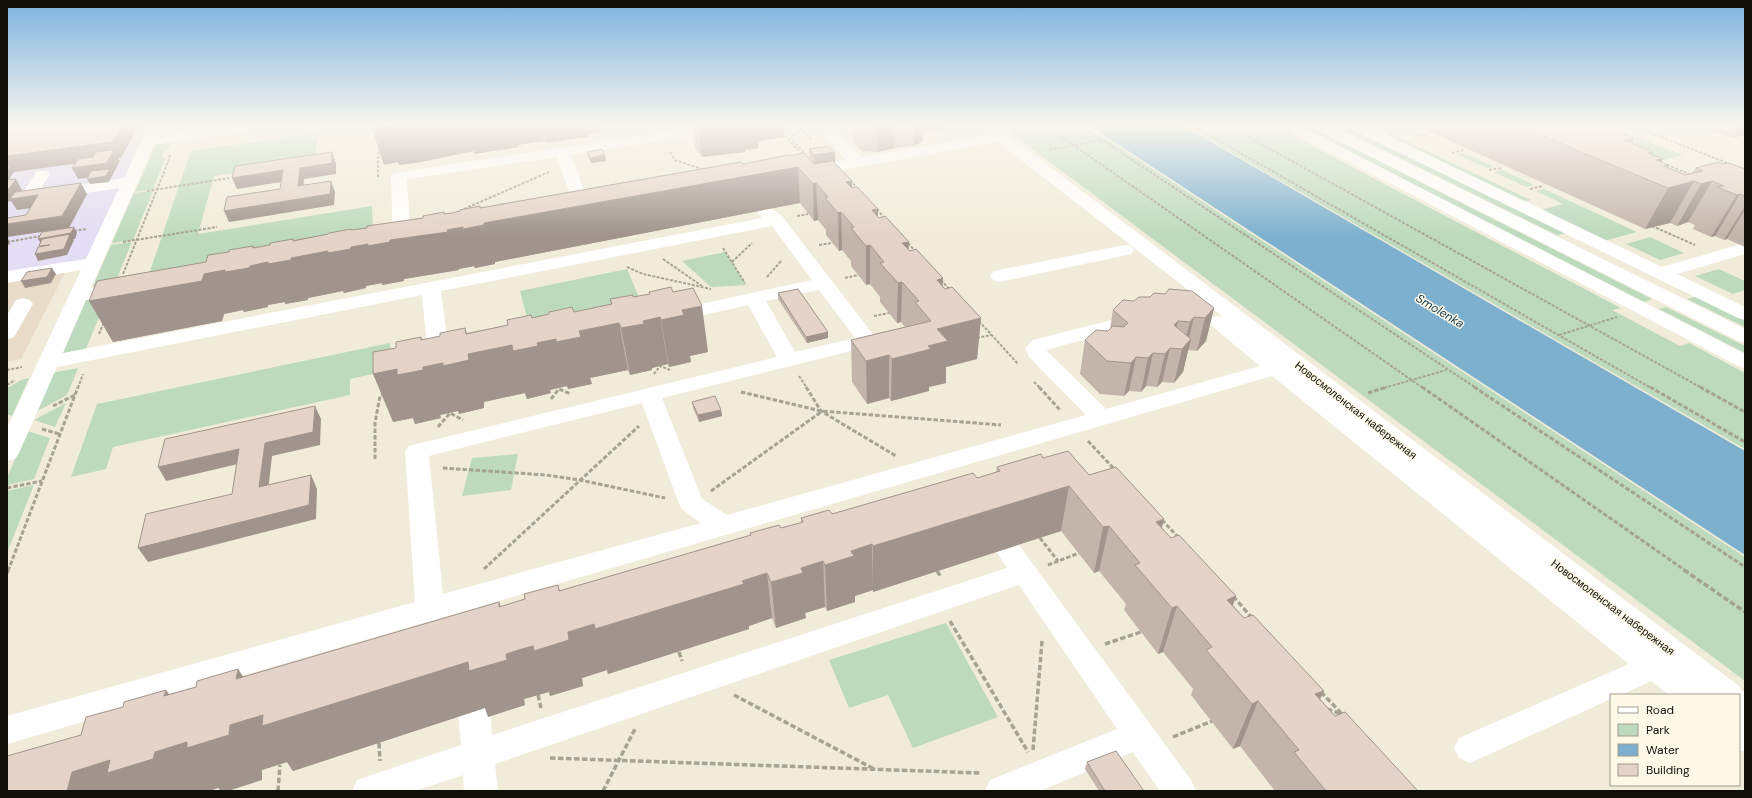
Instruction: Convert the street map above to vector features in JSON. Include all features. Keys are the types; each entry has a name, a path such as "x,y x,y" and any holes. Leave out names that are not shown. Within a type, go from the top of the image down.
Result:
{"street":[{"path":"7,453 140,161"},
{"path":"402,244 399,176 534,161"},
{"path":"565,161 583,212"},
{"path":"791,174 810,163 822,161"},
{"path":"810,163 837,166 845,161"},
{"name":"Новосмоленская набережная","path":"1022,161 1125,250 1286,366 1666,661 1726,694"},
{"name":"Новосмоленская набережная","path":"1024,161 1198,304"},
{"path":"1356,161 1745,362"},
{"path":"1392,161 1745,337"},
{"path":"1428,161 1745,314"},
{"path":"1460,161 1548,203 1525,208"},
{"path":"42,174 28,197 130,182"},
{"path":"48,362 716,232 770,215 799,250 868,341 700,382 652,402 416,451 430,610"},
{"path":"1660,273 1745,248"},
{"path":"999,276 1125,250"},
{"path":"7,277 94,263"},
{"path":"658,320 752,294 824,283"},
{"path":"431,287 430,370 460,364"},
{"path":"79,295 136,291"},
{"path":"752,294 789,360"},
{"path":"7,306 23,304 7,333"},
{"path":"1102,418 1036,353 1035,348 1040,344 1158,314"},
{"path":"7,730 1286,366"},
{"path":"652,402 692,504 724,526"},
{"path":"946,463 961,484"},
{"path":"1007,548 1179,791"},
{"path":"369,791 1024,573"},
{"path":"464,600 466,628"},
{"path":"1470,748 1666,661"},
{"name":"Новосмоленская набережная","path":"1666,661 1690,694"},
{"path":"474,711 481,791"},
{"path":"994,782 1041,775 1144,742"}],"path":[{"path":"378,161 378,179"},
{"path":"459,212 558,161"},
{"path":"679,161 709,171"},
{"path":"1096,161 1745,612"},
{"path":"1134,161 1446,370 1745,567"},
{"path":"1255,161 1745,442"},
{"path":"1292,161 1745,412"},
{"path":"1724,161 1734,165"},
{"path":"1665,164 1694,176"},
{"path":"837,166 863,194"},
{"path":"1483,172 1502,168"},
{"path":"170,187 230,178"},
{"path":"1523,191 1543,186"},
{"path":"873,206 890,223"},
{"path":"1647,223 1655,227"},
{"path":"74,231 111,225"},
{"path":"149,238 217,227"},
{"path":"716,232 725,252 752,294"},
{"path":"7,242 44,236"},
{"path":"906,241 916,253"},
{"path":"643,246 704,287"},
{"path":"752,294 784,257 799,250"},
{"path":"602,254 643,274 704,287 752,294"},
{"path":"938,276 954,294"},
{"path":"1559,335 1624,315"},
{"path":"975,317 1023,369"},
{"path":"976,339 991,335"},
{"path":"789,360 821,411 921,470"},
{"path":"1364,394 1446,370"},
{"path":"1033,381 1120,475"},
{"path":"700,382 821,411 1009,425"},
{"path":"375,459 375,423 380,396 386,392"},
{"path":"479,574 580,480 652,402"},
{"path":"418,466 546,475 580,480 692,504 821,411"},
{"path":"7,488 42,481"},
{"path":"1157,515 1183,543"},
{"path":"1040,538 1058,561"},
{"path":"1024,573 1079,553"},
{"path":"1228,592 1254,619"},
{"path":"938,602 1041,775"},
{"path":"1041,775 1046,603"},
{"path":"1081,652 1141,632"},
{"path":"705,679 875,770"},
{"path":"1317,687 1343,715 1344,722"},
{"path":"603,791 652,697"},
{"path":"1321,707 1343,715"},
{"path":"1144,742 1212,721"},
{"path":"548,758 618,762 875,770 994,782"},
{"path":"278,791 280,765"}],"shaded area":[{"path":"7,161 136,161 89,262 7,275"},
{"path":"66,271 21,359 7,362 7,280"}],"green space":[{"path":"148,161 164,161 153,189 135,192"},
{"path":"188,161 313,161 214,176 198,234 372,206 373,243 146,283"},
{"path":"1049,161 1141,161 1745,557 1745,681"},
{"path":"1247,161 1341,161 1621,308 1612,310 1680,346 1689,343 1745,373 1745,449"},
{"path":"1369,161 1379,161 1652,299 1644,302"},
{"path":"1407,161 1420,161 1567,233 1557,235"},
{"path":"1439,161 1449,161 1531,200 1524,202"},
{"path":"1472,161 1482,161 1494,167 1486,168"},
{"path":"1502,170 1534,185 1526,187 1494,172"},
{"path":"1544,189 1637,232 1604,241 1541,210 1563,204 1536,191"},
{"path":"153,191 133,240 112,243 134,193"},
{"path":"1650,237 1684,253 1660,260 1626,244"},
{"path":"132,242 113,288 95,288 93,286 111,245"},
{"path":"725,252 746,285 711,287 682,261"},
{"path":"627,269 641,302 529,326 520,291"},
{"path":"1719,269 1745,281 1745,290 1733,294 1695,276"},
{"path":"1698,296 1745,319 1745,327 1687,299"},
{"path":"107,298 85,351 61,356 85,300"},
{"path":"1666,307 1745,346 1745,353 1659,309"},
{"path":"390,343 391,370 350,379 350,395 113,447 106,469 71,477 97,404"},
{"path":"78,368 67,395 32,414 51,373"},
{"path":"29,378 12,416 7,414 7,388 21,380"},
{"path":"66,403 55,427 34,420"},
{"path":"27,431 50,438 34,479 7,485 7,478"},
{"path":"518,454 511,490 462,496 472,458"},
{"path":"34,485 7,553 7,491"},
{"path":"946,623 998,717 913,748 888,695 849,708 829,660"}],"water":[{"name":"Smolenka","path":"1144,161 1244,161 1745,451 1745,555"}],"building":[{"path":"77,161 108,161 107,163 72,168"},
{"path":"268,161 332,161 332,163 300,168 298,186 331,181 330,194 224,211 227,197 280,189 283,170 232,178 235,166"},
{"path":"757,161 811,161 814,164 833,161 852,181 846,182 852,188 857,187 878,209 872,210 879,218 885,216 909,242 902,243 910,251 916,249 943,278 937,280 945,289 952,287 981,318 937,329 948,341 928,346 931,349 892,359 889,355 866,361 851,340 931,321 915,302 919,301 902,282 898,283 880,263 884,262 870,245 866,246 851,228 854,227 841,212 838,213 825,198 828,197 816,183 813,184 798,167 484,223 484,225 463,229 463,227 447,230 448,232 390,240 390,242 351,247 351,249 328,253 328,251 268,264 268,262 250,266 249,268 225,272 225,270 204,274 202,281 89,301 97,281 206,262 208,255 229,252 229,250 253,246 253,248 270,245 270,243 293,239 293,241 351,229 367,228 367,226 423,218 423,216 444,212 444,214 452,213 480,206 480,208 741,162 743,164"},
{"path":"1604,161 1659,161 1669,165 1664,166 1685,175 1703,171 1696,168 1718,162 1723,164 1729,163 1745,169 1745,196 1740,194 1737,195 1717,187 1724,186 1712,181 1701,184 1694,181 1668,188"},
{"path":"110,169 106,176 87,179 91,171"},
{"path":"16,179 9,189 7,189 7,180"},
{"path":"81,183 62,216 7,224 7,218 26,215 38,195 10,199 15,192"},
{"path":"74,227 71,233 38,239 42,232"},
{"path":"70,234 64,249 35,254 38,247 50,245 39,246 42,239"},
{"path":"52,268 47,277 21,281 27,272"},
{"path":"671,287 673,292 693,288 702,306 682,310 684,315 661,320 660,317 643,321 644,324 621,328 619,323 579,331 581,337 556,342 556,339 537,343 538,346 513,351 512,345 468,354 469,360 443,366 443,363 423,367 423,370 397,375 397,369 373,374 373,352 396,348 396,342 421,337 421,340 431,338 440,336 440,333 465,328 466,334 508,325 507,320 531,315 532,318 549,314 549,312 572,307 574,312 612,304 610,299 650,294 649,292"},
{"path":"798,289 828,332 806,337 778,293"},
{"path":"1169,289 1192,291 1214,308 1205,318 1194,317 1190,322 1178,321 1174,325 1191,339 1182,349 1170,348 1165,354 1153,353 1148,358 1136,357 1131,363 1107,361 1085,340 1096,330 1108,331 1113,326 1124,327 1128,323 1113,310 1123,300 1134,301 1139,297 1150,297 1154,293 1165,294"},
{"path":"715,396 721,410 698,415 692,402"},
{"path":"315,406 313,432 265,443 259,487 311,475 309,505 138,548 146,514 232,494 239,449 158,467 165,439"},
{"path":"1068,451 1089,475 1116,467 1164,519 1156,522 1171,538 1179,535 1236,596 1227,600 1244,618 1253,615 1324,691 1315,694 1335,716 1345,712 1418,791 1326,791 1294,752 1299,750 1258,701 1252,704 1206,650 1212,647 1177,606 1172,608 1135,565 1140,563 1109,526 1103,527 1069,486 873,546 872,544 851,551 854,556 825,565 823,561 801,568 803,573 771,582 767,573 742,581 744,584 595,629 594,624 568,632 569,640 534,651 533,646 522,649 506,654 507,660 469,671 468,662 262,726 263,715 230,725 229,735 187,748 187,742 155,752 153,759 107,773 110,760 72,772 67,791 7,791 7,756 81,735 86,717 123,707 124,702 166,690 164,696 196,687 197,681 238,669 236,679 499,602 499,607 525,599 524,594 558,585 559,591 751,535 750,533 779,525 781,528 803,522 801,518 829,510 832,514 973,473 977,478 1000,471 997,467 1041,454 1043,458"},
{"path":"1116,751 1144,791 1105,791 1087,762"}]}
